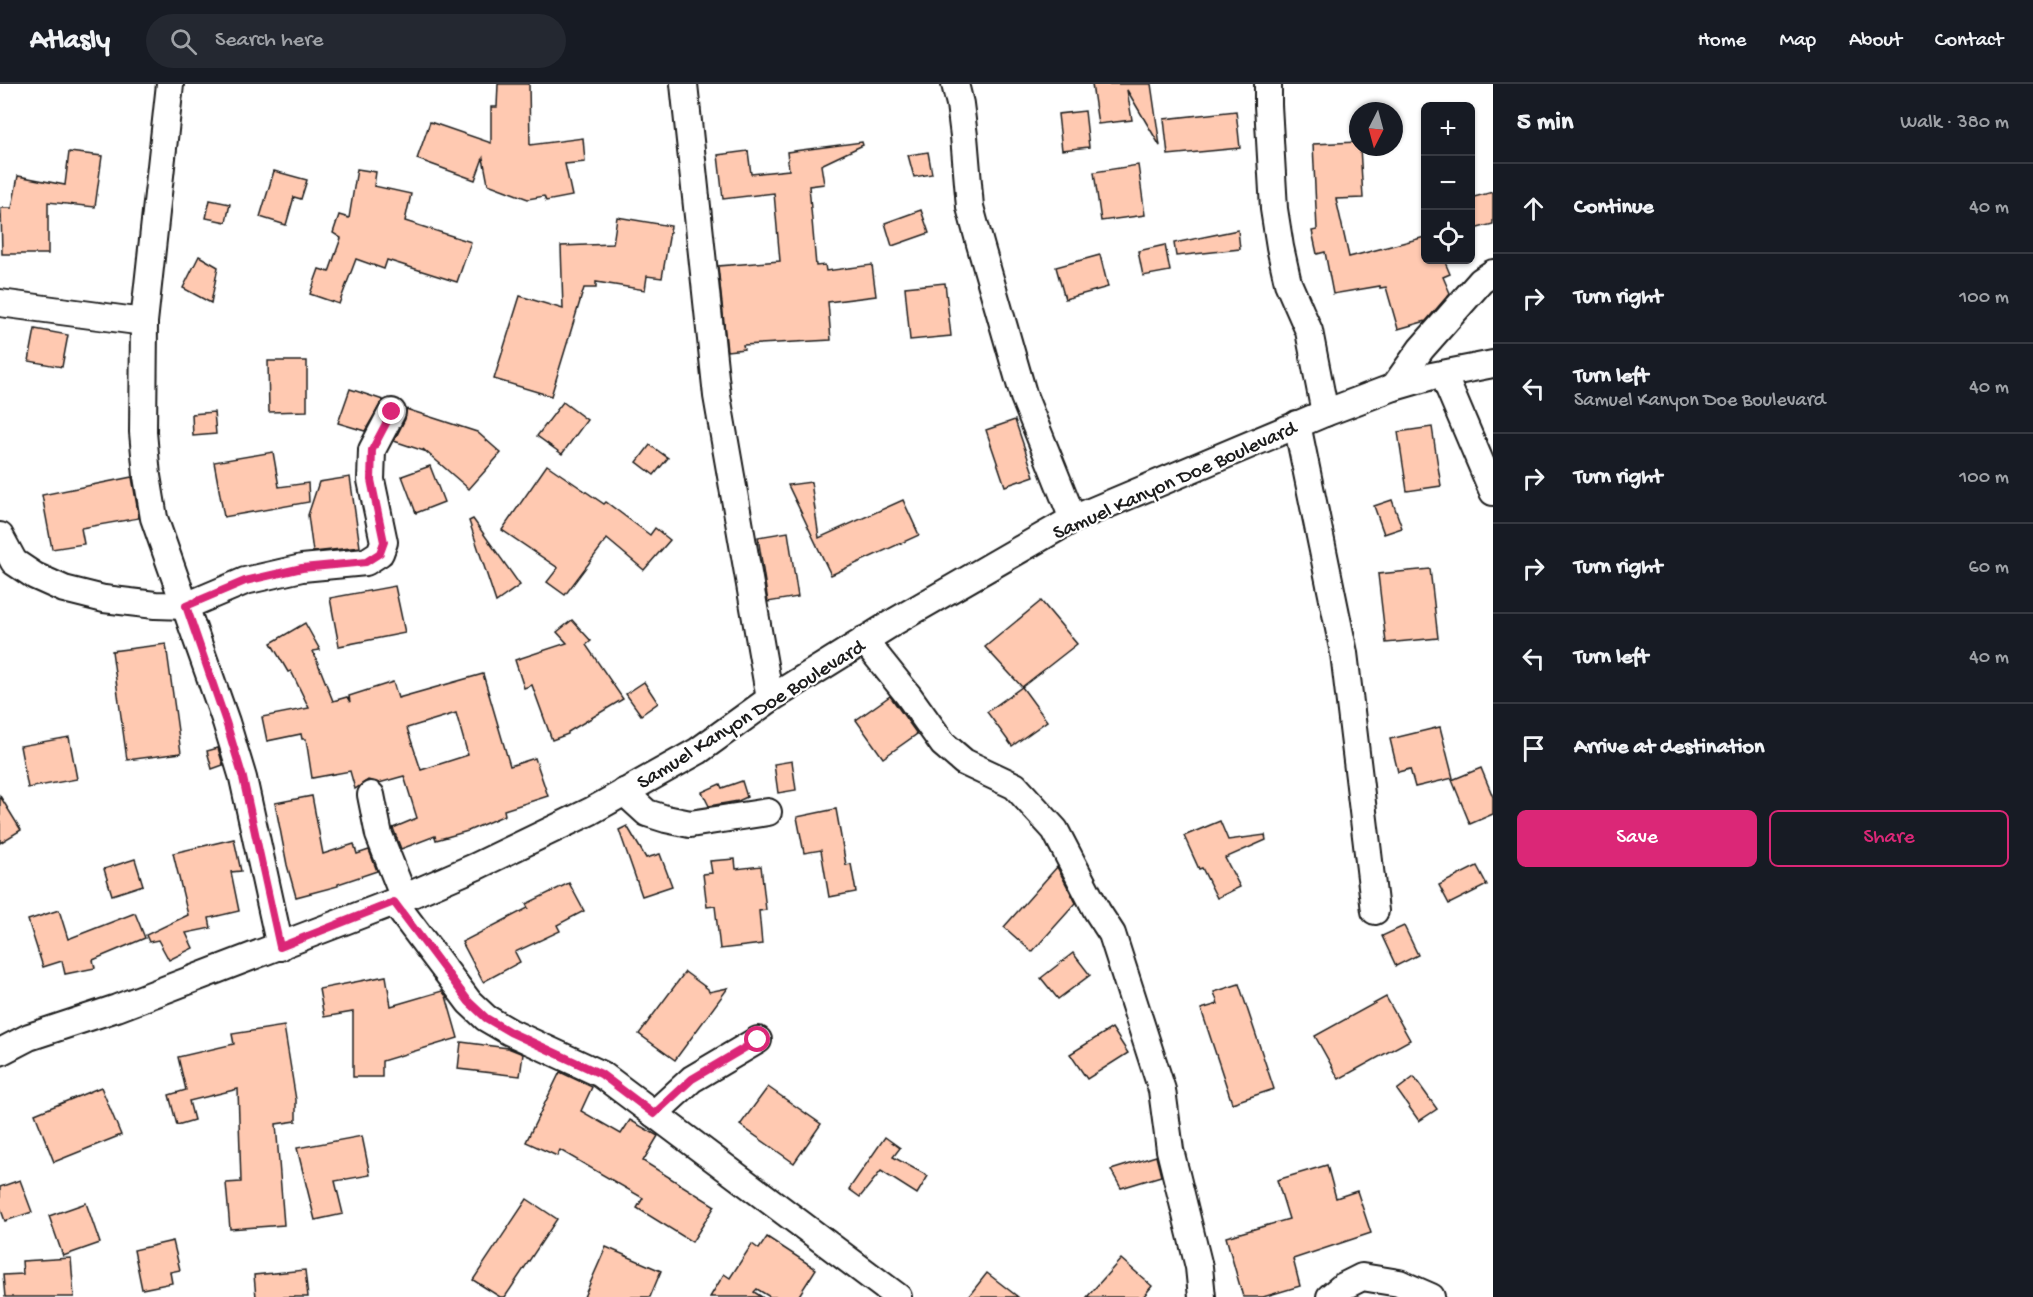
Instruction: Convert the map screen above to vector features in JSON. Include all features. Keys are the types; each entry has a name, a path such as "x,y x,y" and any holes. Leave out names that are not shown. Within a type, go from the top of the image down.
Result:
{"street":[{"path":"170,84 144,322 143,432 147,476 153,518 186,606 243,778 280,947"},
{"path":"684,84 717,396 770,699"},
{"path":"955,84 964,136 970,207 991,285 1024,398 1073,519"},
{"path":"1268,84 1274,209 1280,247 1288,283 1309,331 1325,413"},
{"path":"1394,387 1421,349 1481,282 1493,273"},
{"path":"0,303 144,322"},
{"name":"Samuel Kanyon Doe Boulevard","path":"0,1052 30,1037 117,1008 399,900 591,811 698,751 770,699 864,640 1073,519 1297,424 1394,387 1493,364"},
{"path":"1443,374 1493,492"},
{"path":"0,537 14,562 35,576 64,589 104,599 186,606 245,581 302,568 366,562 380,553 384,542 371,480 372,450 392,412"},
{"path":"1297,424 1344,653 1375,911"},
{"path":"864,640 943,744 964,762 1015,786 1055,830 1097,912 1112,934 1162,1090 1170,1150 1198,1267 1202,1297"},
{"path":"624,792 647,813 690,824 768,812"},
{"path":"371,795 379,835 399,900 469,1002 486,1018 510,1032 601,1074 898,1297"},
{"path":"654,1114 692,1079 758,1040"},
{"path":"1330,1297 1342,1287 1362,1277 1400,1283 1431,1297"}],"building":[{"path":"498,84 529,84 530,145 583,138 585,162 565,164 572,196 546,201 544,196 528,199 488,184 483,158 475,180 417,159 430,122 491,143 491,107 497,107"},
{"path":"1092,84 1151,84 1160,146 1127,90 1132,120 1098,124"},
{"path":"1085,111 1089,147 1062,150 1058,114"},
{"path":"1236,111 1240,148 1168,155 1164,119"},
{"path":"862,142 863,145 821,165 824,184 809,186 816,266 825,265 826,271 872,265 876,296 828,302 831,340 743,345 744,349 727,351 718,266 780,261 774,193 723,199 718,155 748,151 751,174 789,170 787,152"},
{"path":"1349,142 1349,156 1361,156 1363,198 1336,199 1349,257 1421,238 1421,264 1446,264 1450,274 1443,277 1450,293 1426,321 1398,329 1386,287 1333,294 1325,252 1317,254 1312,231 1317,230 1313,144"},
{"path":"69,152 102,156 95,207 48,202 48,254 2,254 1,208 12,208 18,176 65,185"},
{"path":"928,152 932,174 914,177 908,155"},
{"path":"1138,165 1145,215 1101,221 1094,172"},
{"path":"357,169 376,172 374,186 411,194 405,221 471,242 457,282 387,260 384,269 356,259 339,304 310,294 319,269 329,272 341,238 333,233 339,215 349,218"},
{"path":"274,171 307,180 301,199 294,197 286,225 260,217"},
{"path":"1493,192 1493,224 1475,229 1475,197"},
{"path":"210,200 230,204 226,222 206,218"},
{"path":"921,210 929,233 892,246 885,223"},
{"path":"617,217 671,226 662,278 647,276 645,290 596,282 596,288 584,288 551,396 494,379 520,296 563,309 561,246 613,244"},
{"path":"1238,230 1240,249 1176,256 1174,243"},
{"path":"1165,245 1170,271 1143,276 1138,251"},
{"path":"1100,255 1108,287 1065,299 1056,267"},
{"path":"199,256 218,267 211,303 183,288"},
{"path":"945,283 951,336 910,340 905,287"},
{"path":"35,329 68,335 62,367 29,361"},
{"path":"268,361 307,361 307,411 269,412"},
{"path":"350,389 383,400 365,431 338,423"},
{"path":"563,402 587,420 562,454 537,436"},
{"path":"406,409 477,432 501,453 469,489 423,449 424,451 394,441 405,419"},
{"path":"214,412 216,434 193,436 192,414"},
{"path":"1015,420 1034,476 1005,486 986,430"},
{"path":"1432,427 1441,486 1407,491 1398,432"},
{"path":"650,445 668,458 654,475 637,462"},
{"path":"273,452 279,487 308,483 309,502 224,517 214,462"},
{"path":"547,465 604,504 606,502 650,535 655,528 670,540 644,570 607,539 565,595 547,582 558,568 502,530"},
{"path":"430,466 444,502 416,513 402,476"},
{"path":"132,477 139,518 81,528 84,544 52,549 42,495"},
{"path":"350,477 360,547 313,552 308,515 319,482"},
{"path":"811,482 819,538 903,500 919,535 831,575 788,485"},
{"path":"1392,500 1402,528 1384,534 1374,506"},
{"path":"473,519 520,585 496,602 469,521"},
{"path":"788,532 798,597 768,602 758,537"},
{"path":"1430,569 1438,638 1386,643 1378,574"},
{"path":"395,586 405,633 339,646 330,598"},
{"path":"1041,601 1077,644 1022,687 985,647"},
{"path":"572,620 591,641 586,645 623,699 568,734 552,740 532,685 524,688 515,660 567,643 557,632"},
{"path":"305,623 320,650 313,651 333,701 347,697 350,702 349,696 393,682 398,698 483,674 510,766 535,758 548,796 504,810 505,815 468,831 436,840 435,836 401,849 393,828 417,818 404,776 379,783 368,780 355,789 350,771 312,778 306,739 302,739 301,734 267,741 262,717 309,708 291,671 288,672 271,643","holes":["456,713 468,755 421,770 407,728"]},
{"path":"166,644 181,753 127,760 112,651"},
{"path":"644,682 658,703 641,715 626,694"},
{"path":"1022,687 1047,721 1012,746 987,712"},
{"path":"890,696 917,734 883,758 856,720"},
{"path":"1440,727 1453,778 1415,787 1410,769 1398,772 1390,739"},
{"path":"69,737 77,779 28,788 20,746"},
{"path":"218,748 223,765 212,769 207,751"},
{"path":"792,761 796,790 778,793 774,764"},
{"path":"1481,768 1493,797 1493,814 1470,824 1452,780"},
{"path":"742,781 747,797 738,801 709,806 702,792 720,784 722,788"},
{"path":"0,796 21,830 0,843"},
{"path":"312,796 323,854 354,844 357,854 369,850 377,871 338,884 338,886 296,897 287,865 275,803"},
{"path":"836,809 846,865 851,864 856,892 829,897 821,850 804,853 797,817"},
{"path":"1220,821 1228,840 1265,835 1266,840 1225,858 1240,887 1217,898 1202,868 1199,869 1184,836"},
{"path":"627,826 646,858 660,854 672,886 642,896 619,830"},
{"path":"234,839 241,871 231,872 239,911 209,918 211,928 186,933 193,948 169,960 158,940 149,942 146,935 188,915 173,853"},
{"path":"135,859 143,885 112,895 104,869"},
{"path":"735,859 736,869 761,866 766,910 759,911 762,944 720,949 715,906 707,907 703,874 712,873 710,861"},
{"path":"1477,866 1487,885 1449,904 1439,885"},
{"path":"1057,867 1076,903 1032,952 1004,927"},
{"path":"569,883 584,911 557,925 560,931 515,952 520,962 483,982 462,942 528,908 526,904"},
{"path":"59,910 68,939 135,913 145,938 93,960 95,968 65,974 62,961 43,967 28,920"},
{"path":"1404,926 1418,955 1396,966 1382,936"},
{"path":"1073,953 1090,975 1058,999 1041,978"},
{"path":"685,972 709,992 728,988 675,1060 639,1034"},
{"path":"386,976 391,1006 442,991 446,996 458,1038 382,1061 382,1077 353,1077 353,1012 324,1017 319,989"},
{"path":"1239,984 1274,1089 1232,1103 1201,1009 1218,1004 1214,992"},
{"path":"1386,997 1410,1040 1339,1079 1315,1036"},
{"path":"284,1026 296,1100 296,1121 276,1124 284,1225 230,1229 226,1183 241,1182 238,1089 189,1101 194,1120 177,1125 169,1095 186,1090 178,1057 234,1044 232,1034"},
{"path":"1112,1028 1128,1053 1087,1079 1070,1054"},
{"path":"461,1042 508,1048 523,1054 520,1076 458,1069"},
{"path":"560,1072 592,1087 581,1111 621,1134 630,1120 658,1136 643,1161 715,1206 692,1242 637,1208 643,1198 560,1150 557,1156 526,1142"},
{"path":"1414,1077 1437,1109 1419,1121 1397,1090"},
{"path":"101,1087 121,1135 54,1162 35,1114"},
{"path":"768,1087 821,1124 794,1163 740,1125"},
{"path":"362,1136 370,1175 335,1181 343,1214 315,1220 297,1148"},
{"path":"885,1137 900,1148 893,1157 928,1176 917,1194 881,1171 860,1197 849,1189"},
{"path":"1156,1156 1161,1176 1121,1188 1111,1170"},
{"path":"1327,1165 1336,1198 1357,1191 1371,1233 1293,1259 1300,1286 1263,1297 1243,1297 1226,1237 1289,1219 1277,1180"},
{"path":"20,1180 32,1212 5,1221 0,1207 0,1187"},
{"path":"527,1199 557,1219 505,1297 500,1297 473,1280"},
{"path":"86,1203 100,1243 63,1256 49,1216"},
{"path":"767,1237 816,1269 798,1297 770,1297 757,1289 754,1292 762,1297 710,1297 724,1274 730,1278 752,1244 759,1249"},
{"path":"173,1241 180,1270 170,1272 172,1283 142,1289 134,1250"},
{"path":"606,1247 661,1271 650,1297 584,1297"},
{"path":"71,1258 74,1297 5,1297 3,1275 23,1274 22,1261"},
{"path":"1121,1259 1152,1286 1143,1297 1087,1297"},
{"path":"305,1270 308,1297 256,1297 254,1275"},
{"path":"987,1273 1018,1297 968,1297"}],"route":[{"path":"392,412 372,450 371,480 384,542 380,553 366,562 302,568 245,581 186,606 243,778 280,947 394,902 469,1002 486,1018 510,1032 601,1074 654,1114 692,1079 758,1040"}]}
